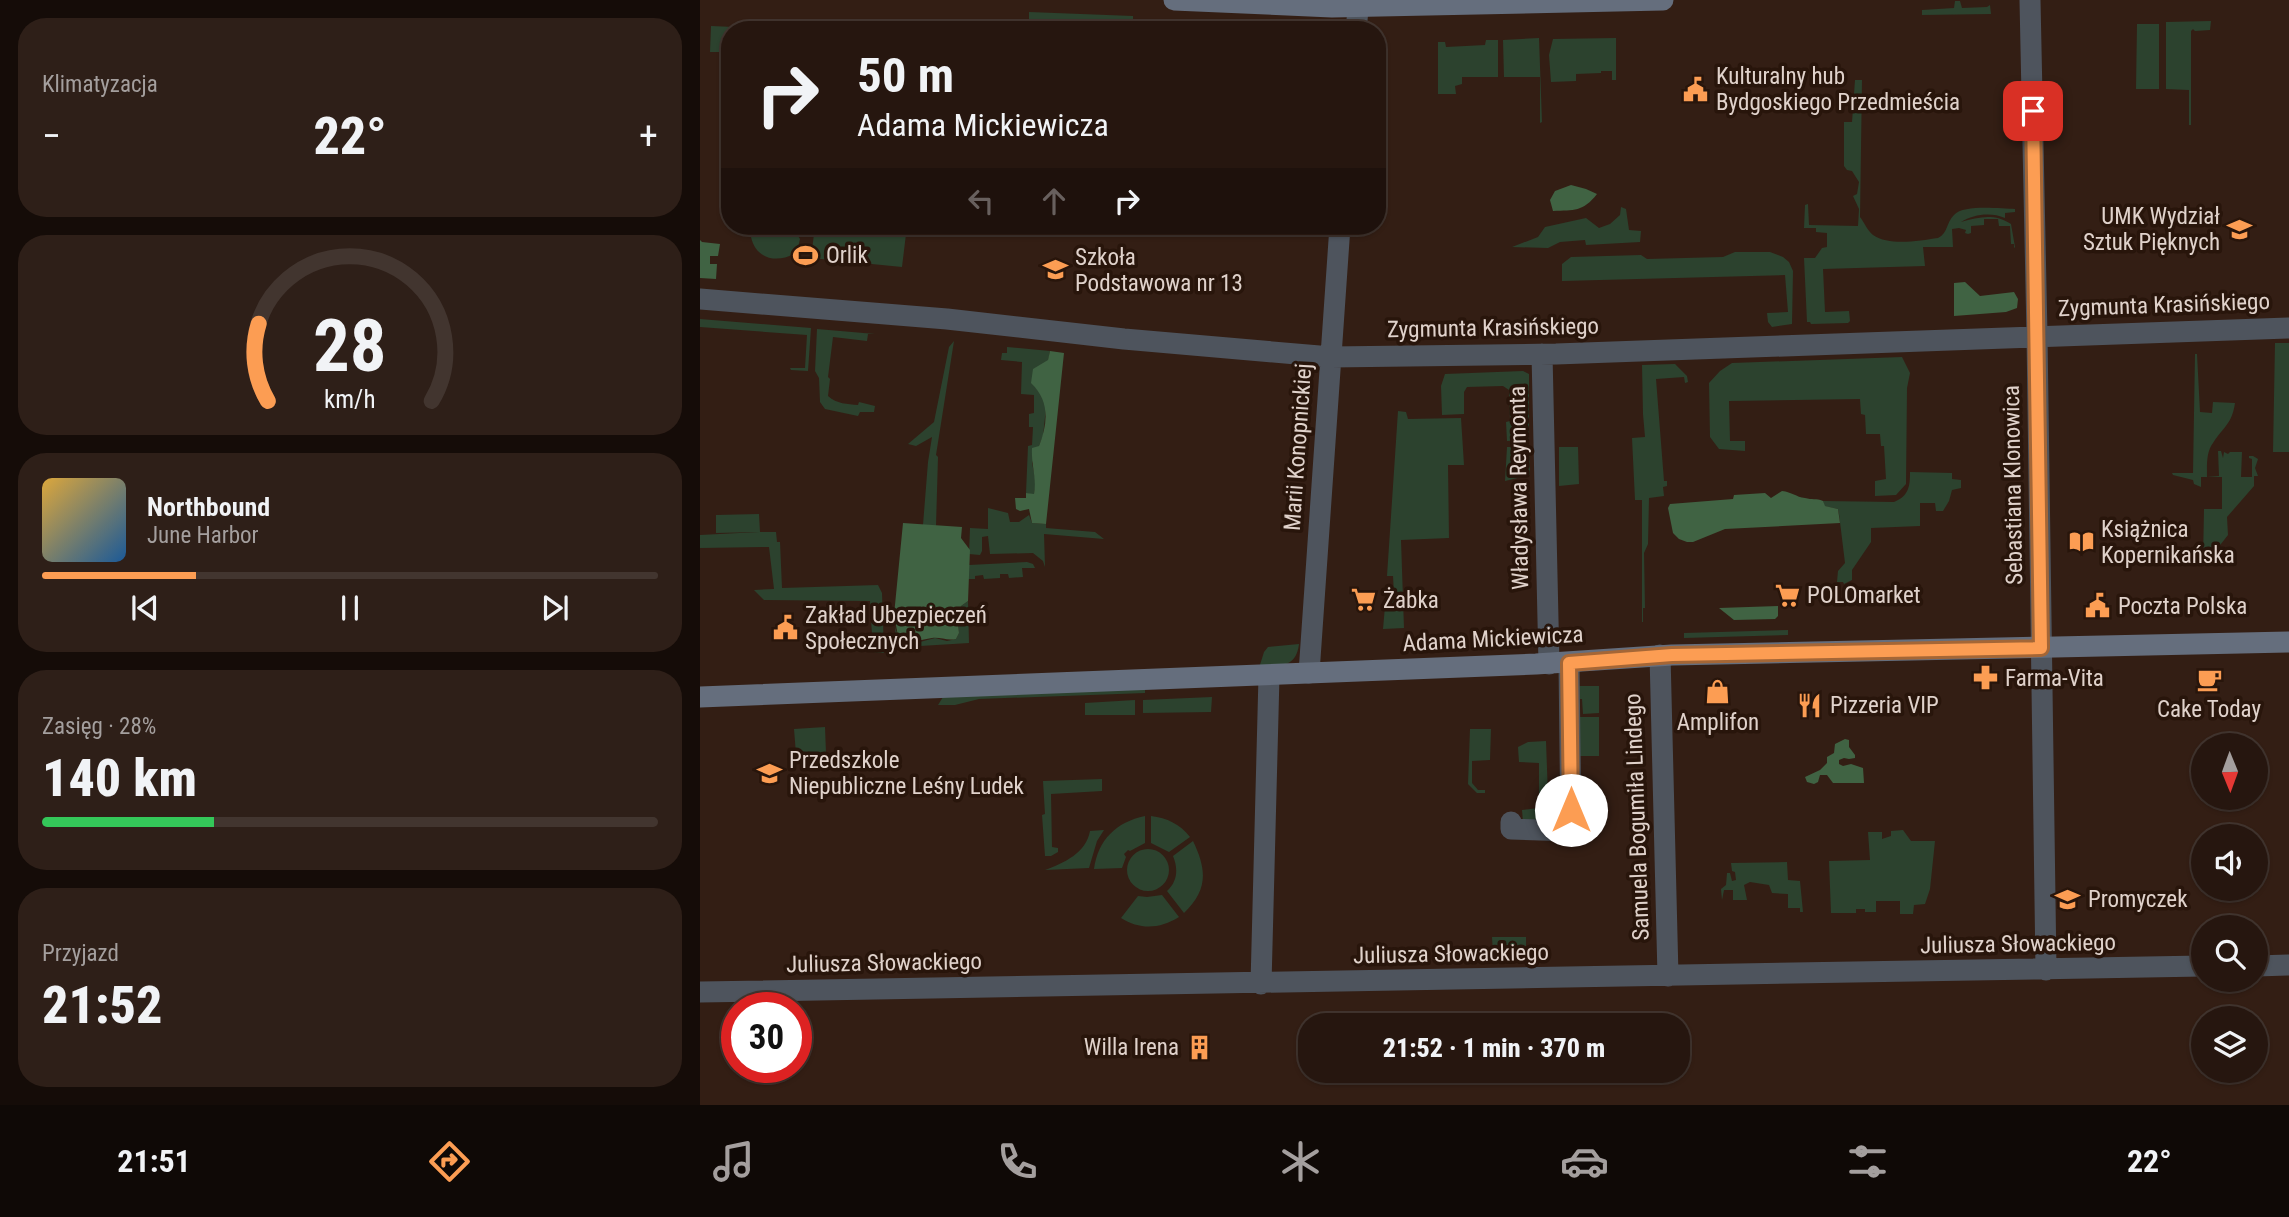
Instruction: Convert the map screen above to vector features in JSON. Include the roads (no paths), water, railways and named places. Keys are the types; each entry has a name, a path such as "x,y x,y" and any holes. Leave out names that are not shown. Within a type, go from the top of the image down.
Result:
{"street":[{"path":"1174,0 1359,3 1663,0"},
{"name":"Sebastiana Klonowica","path":"2030,0 2046,970"},
{"path":"1357,21 1359,3"},
{"name":"Marii Konopnickiej","path":"1309,673 1339,235"},
{"name":"Zygmunta Krasińskiego","path":"700,299 947,319 1124,339 1331,357 1542,354 2289,328"},
{"name":"Władysława Reymonta","path":"1511,822 1511,830 1571,831 1542,354"},
{"name":"Adama Mickiewicza","path":"700,697 1269,676 1559,663 1660,655 2289,642"},
{"name":"Samuela Bogumiła Lindego","path":"1660,655 1668,976"},
{"path":"1261,984 1269,676"},
{"path":"2268,965 2289,965"},
{"name":"Juliusza Słowackiego","path":"700,992 2191,966"}],"place":[{"name":"Kulturalny hub Bydgoskiego Przedmieścia","path":"1696,89"},
{"name":"UMK Wydział Sztuk Pięknych","path":"2240,229"},
{"name":"Orlik","path":"806,255"},
{"name":"Szkoła Podstawowa nr 13","path":"1055,270"},
{"name":"Książnica Kopernikańska","path":"2081,542"},
{"name":"POLOmarket","path":"1787,595"},
{"name":"Żabka","path":"1363,600"},
{"name":"Poczta Polska","path":"2098,606"},
{"name":"Zakład Ubezpieczeń Społecznych","path":"785,628"},
{"name":"Farma-Vita","path":"1985,678"},
{"name":"Cake Today","path":"2209,679"},
{"name":"Amplifon","path":"1718,692"},
{"name":"Pizzeria VIP","path":"1810,705"},
{"name":"Przedszkole Niepubliczne Leśny Ludek","path":"769,773"},
{"name":"Promyczek","path":"2068,899"},
{"name":"Willa Irena","path":"1199,1047"}]}
